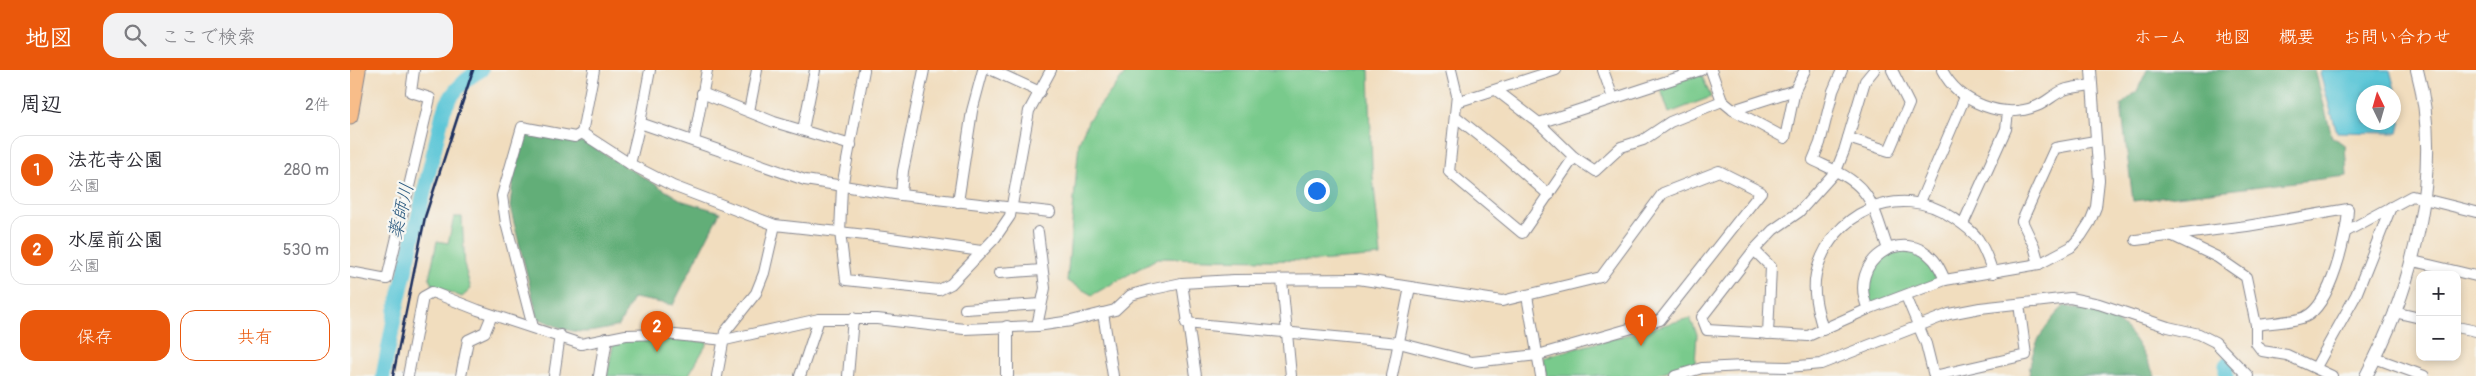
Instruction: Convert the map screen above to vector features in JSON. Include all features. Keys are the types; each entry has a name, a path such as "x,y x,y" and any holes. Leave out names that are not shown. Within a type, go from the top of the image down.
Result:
{"main road":[{"path":"350,116 358,70"}],"street":[{"path":"350,272 387,279 430,98 411,92 414,70"},
{"path":"534,327 506,223 502,196 522,127 575,137 582,133 594,70"},
{"path":"630,164 650,70"},
{"path":"694,141 707,70"},
{"path":"749,111 758,70"},
{"path":"803,130 815,70"},
{"path":"864,70 842,187 840,232 846,280 939,290 951,284 1004,226 1013,208 1026,124 1034,100 1051,70"},
{"path":"901,195 902,171 924,70"},
{"path":"958,202 972,111 983,70"},
{"path":"992,70 1040,92"},
{"path":"1451,70 1456,85 1457,102 1449,172 1522,233 1574,157"},
{"path":"1457,102 1556,70"},
{"path":"1603,70 1613,98"},
{"path":"1539,123 1701,70"},
{"path":"1711,70 1722,101 1733,110 1785,138 1796,90 1805,70"},
{"path":"1842,70 1833,90 1830,110 1813,160 1836,171 1863,191 1872,208 1888,249"},
{"path":"1874,70 1865,81 1836,171 1799,212 1772,230 1754,250 1702,317 1707,330 1808,336 1868,309 1945,280 2039,264 2071,247 2090,222 2096,207 2099,180 2090,85 2091,70"},
{"path":"1848,138 1889,151 1909,104 1892,70"},
{"path":"1942,70 1949,83 1965,97 1982,106 2008,112 2036,107 2064,90 2090,85"},
{"path":"2366,376 2394,312 2413,261 2423,200 2427,140 2418,70"},
{"path":"1496,90 1539,123 1574,157 1595,172 1621,147 1643,140 1670,122 1722,101"},
{"path":"1733,110 1796,90"},
{"path":"702,93 803,130 851,145"},
{"path":"1920,202 1965,97"},
{"path":"1963,224 2006,128 2008,112"},
{"path":"1455,116 1549,195"},
{"path":"640,123 805,180 901,195 1050,212"},
{"path":"582,133 630,164 673,186 775,225 840,232 981,252"},
{"path":"2039,264 2022,220 2055,148 2095,141"},
{"path":"408,376 423,296 432,292 492,315 534,327 581,344 626,335 665,334 725,340 819,319 853,318 964,329 1037,326 1072,321 1115,310 1131,295 1182,283 1358,279 1502,301 1601,278 1663,193 1719,170 1761,192 1660,320 1538,355 1472,362 1399,343 1186,323"},
{"path":"2347,231 2412,196 2476,212"},
{"path":"1823,330 1815,292 1816,275 1821,259 1840,229 1854,218 1872,208 1904,200 1920,202 1935,207 1963,224 1982,245 1993,273"},
{"path":"2316,367 2356,294 2391,207"},
{"path":"2136,240 2348,209 2347,231 2326,293 2316,308 2305,317 2256,325"},
{"path":"729,376 717,375 725,332 756,293 764,273 775,225"},
{"path":"1037,326 1045,288 1038,232"},
{"path":"2173,236 2217,257 2246,277 2256,325 2256,343 2262,351 2287,355 2332,376"},
{"path":"1868,309 1864,300 1862,280 1874,258 1888,249 1909,246 1919,249 1934,259 1945,280"},
{"path":"1754,250 1772,266 1768,334"},
{"path":"2413,261 2476,276"},
{"path":"999,272 1042,270"},
{"path":"1282,280 1291,376"},
{"path":"1182,283 1186,323 1196,376"},
{"path":"1392,376 1410,287"},
{"path":"1527,296 1541,376"},
{"path":"1906,296 1918,325 1934,376 2026,355 2018,304"},
{"path":"1674,376 1702,368 1744,366 1788,367 1821,364 1949,314 2070,298 2099,304 2168,327 2199,334 2215,342 2248,376"},
{"path":"965,310 1041,304"},
{"path":"2394,312 2416,317"},
{"path":"1103,313 1113,376"},
{"path":"461,376 468,340 485,332 492,315"},
{"path":"848,376 853,318"},
{"path":"800,376 819,319"},
{"path":"1007,327 1007,376"},
{"path":"2461,328 2476,331"},
{"path":"554,376 560,336"},
{"path":"600,376 606,339"},
{"path":"2375,358 2420,376"}],"green space":[{"path":"1128,70 1369,70 1372,167 1381,256 1318,261 1158,258 1092,295 1067,281 1079,142 1089,119"},
{"path":"2147,70 2315,70 2332,137 2345,145 2347,176 2133,201 2121,105 2137,91"},
{"path":"1701,74 1711,97 1669,113 1660,87"},
{"path":"527,134 585,142 683,201 720,212 673,305 633,298 619,326 586,332 560,328 538,318 510,207 514,170"},
{"path":"454,217 462,217 465,268 471,289 462,297 434,286 429,279 437,241 448,243"},
{"path":"1910,249 1926,255 1943,280 1869,306 1866,299 1868,272 1889,253"},
{"path":"2064,306 2100,314 2121,325 2130,333 2155,376 2029,376 2032,355 2039,338 2044,329"},
{"path":"1690,318 1697,334 1695,363 1649,376 1546,376 1543,357"},
{"path":"620,339 666,339 708,342 688,376 607,376 613,346"}],"water":[{"path":"2322,70 2390,70 2394,85 2356,85 2356,130 2399,130 2398,133 2337,132 2320,74"}],"waterway":[{"name":"薬師川","path":"383,376 395,314 443,113 449,100 458,88 468,78 481,70"},
{"path":"2226,365 2226,376"}],"railway":[{"path":"393,376 425,217 473,70"}],"place":[{"name":"法花寺公園","path":"1641,346"},
{"name":"水屋前公園","path":"657,352"}]}
